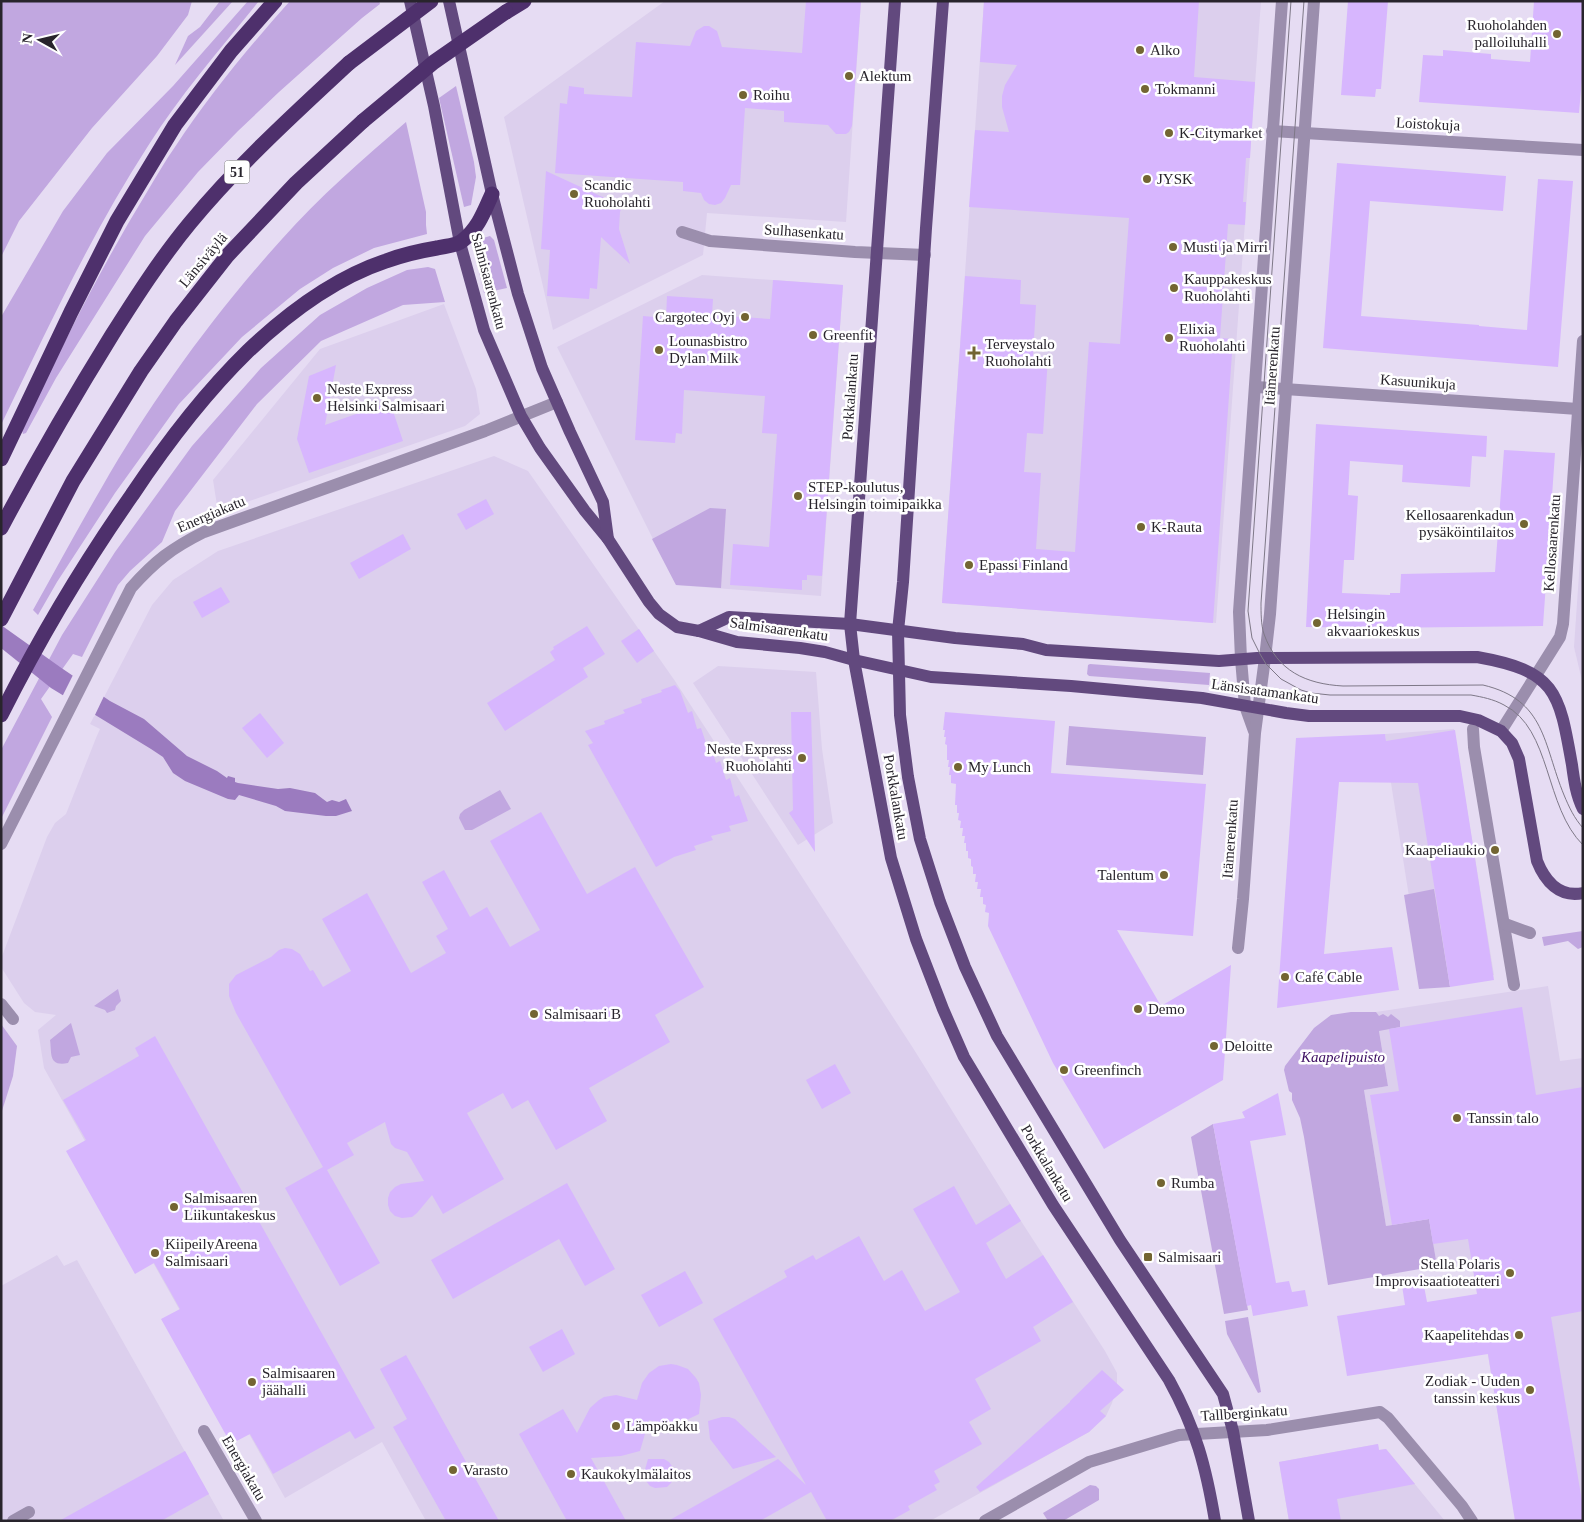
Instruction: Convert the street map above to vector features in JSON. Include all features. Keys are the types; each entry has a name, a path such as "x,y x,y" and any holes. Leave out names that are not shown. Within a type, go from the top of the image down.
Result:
{"highway":[{"path":"1,459 71,312 117,222 170,133 231,51 275,1"},
{"name":"Länsiväylä","path":"1,528 37,461 92,367 138,294 189,224 264,142 349,63 431,1"},
{"name":"Länsiväylä","path":"1,620 73,481 142,371 176,321 227,256 296,183 363,122 434,62 524,1"},
{"path":"1,715 30,660 106,532 190,415 248,351 332,285 374,265 400,256 460,243 477,226 492,194"}],"main road":[{"name":"Salmisaarenkatu","path":"410,1 434,106 460,243 484,330 521,416 540,448 608,540 649,602 659,614 677,627 737,642 800,648 825,652 854,660"},
{"name":"Salmisaarenkatu","path":"449,1 492,194 518,294 542,368 603,502 608,540"},
{"name":"Porkkalankatu","path":"896,1 850,624 854,660 891,858 916,938 964,1057 1053,1205 1169,1380 1182,1403 1194,1433 1208,1480 1214,1521"},
{"name":"Porkkalankatu","path":"943,1 898,631 900,715 908,777 920,839 940,902 965,967 997,1036 1120,1240 1223,1394 1233,1431 1249,1521"},
{"name":"Salmisaarenkatu","path":"699,631 729,617 850,624"},
{"name":"Länsisatamankatu","path":"850,624 955,638 1023,644 1046,650 1220,661 1266,658 1477,657 1504,662 1537,676 1546,683 1554,694 1565,725 1576,792 1583,809"},
{"name":"Länsisatamankatu","path":"854,660 930,677 1071,686 1202,698 1309,716 1460,716 1478,720 1501,731 1512,743 1519,759 1537,861 1541,872 1560,892 1576,895 1583,894"}],"street":[{"name":"Itämerenkatu","path":"1255,733 1245,706 1239,612 1282,1"},
{"name":"Itämerenkatu","path":"1238,948 1255,733 1266,658 1314,1"},
{"name":"Loistokuja","path":"1272,131 1583,150"},
{"name":"Sulhasenkatu","path":"682,232 710,241 925,255"},
{"name":"Kellosaarenkatu","path":"1501,731 1560,637 1563,624 1583,341"},
{"name":"Kasuunikuja","path":"1256,387 1578,409"},
{"name":"Energiakatu","path":"1,844 131,588 146,571 180,544 204,532 485,431 557,402"},
{"path":"1474,729 1474,747 1514,984"},
{"path":"1504,924 1530,934"},
{"path":"1,1004 13,1019"},
{"name":"Tallberginkatu","path":"985,1521 1089,1462 1179,1435 1233,1431 1253,1432 1380,1412 1388,1418 1462,1506 1472,1521"},
{"name":"Energiakatu","path":"204,1431 256,1521"},
{"path":"13,1521 29,1512"}],"shaded area":[{"path":"665,1 861,1 846,222 707,213 703,255 553,330 504,117"},
{"path":"984,1 1261,1 1216,623 942,603"},
{"path":"702,275 843,285 821,596 676,585 557,347"},
{"path":"444,304 476,389 480,414 465,426 218,512 213,480 320,349"},
{"path":"494,456 528,471 675,681 913,1048 1105,1351 1117,1373 1117,1386 1106,1416 1089,1432 930,1521 426,1521 382,1442 285,1498 44,1068 38,1030 56,1015 35,1012 24,1003 1,967 1,959 47,837 55,823 66,814 100,729 90,724 152,605 173,580 218,551"},
{"path":"1583,516 1583,685 1574,647"},
{"path":"1,625 110,701 144,719 187,756 227,778 228,776 235,778 235,782 238,783 278,789 290,788 315,793 327,802 332,800 339,802 346,799 352,811 336,816 326,816 285,811 276,806 239,795 235,800 228,799 185,781 173,773 163,757 51,688 1,648"},
{"path":"718,666 816,672 822,749 833,823 798,845 693,683"},
{"path":"1454,729 1494,975 1423,985 1385,734"},
{"path":"1548,986 1560,1061 1583,1058 1583,1521 1516,1521 1472,1261 1437,1266 1429,1219 1386,1226 1364,1090 1388,1086 1376,1012"},
{"path":"57,1255 64,1266 77,1260 224,1521 1,1521 1,1286"},
{"path":"1378,1444 1379,1450 1386,1449 1445,1521 1289,1521 1279,1462"}],"green space":[{"path":"1,1 192,1 188,15 157,56 92,128 19,221 1,257"},
{"path":"220,1 233,1 175,65 188,36 200,27"},
{"path":"248,1 259,1 201,72 160,127 107,213 70,283 1,425 1,317 63,211 107,153 173,86"},
{"path":"290,1 379,1 380,4 279,92 198,172 145,236 56,378 26,433 23,434 22,431 81,310 113,250 164,163 216,90"},
{"path":"456,86 476,177 471,205 464,207 439,98"},
{"path":"406,122 426,212 427,234 374,248 333,268 300,289 242,337 179,404 115,493 57,582 38,615 33,610 121,454 163,390 208,327 296,223"},
{"path":"490,236 494,240 507,288 484,293 472,243 473,241"},
{"path":"428,267 435,269 445,302 403,305 321,341 257,404 175,511 162,542 130,571 118,585 82,657 73,654 41,699 52,717 1,819 1,750 62,635 115,552 192,446 261,368 320,315 367,288 407,270"},
{"path":"710,508 726,509 721,588 676,585 652,539"},
{"path":"1088,665 1210,673 1209,685 1089,676 1087,674"},
{"path":"1069,726 1206,737 1203,775 1066,765"},
{"path":"500,790 511,809 472,830 465,830 459,818 460,814"},
{"path":"1434,889 1450,987 1419,989 1404,895"},
{"path":"1583,931 1583,947 1578,949 1568,941 1544,946 1542,937"},
{"path":"118,989 121,1001 115,1010 107,1013 105,1010 94,1006"},
{"name":"Kaapelipuisto","path":"1351,1012 1376,1012 1379,1016 1383,1014 1388,1017 1391,1014 1400,1021 1400,1027 1379,1031 1388,1086 1364,1090 1386,1226 1429,1219 1437,1266 1328,1285 1304,1137 1300,1118 1292,1100 1292,1093 1289,1091 1284,1070 1285,1066 1314,1028 1331,1015"},
{"path":"71,1023 80,1055 71,1057 68,1063 57,1063 52,1058 50,1040"},
{"path":"1,1024 17,1046 13,1076 1,1114"},
{"path":"1213,1124 1248,1310 1224,1314 1191,1137"},
{"path":"1248,1317 1261,1392 1258,1393 1227,1334 1225,1321"},
{"path":"1090,1485 1096,1486 1099,1489 1099,1500 1063,1521 1048,1521 1043,1513"}],"pier":[{"path":"74,673 105,694 94,717 62,697"}],"building":[{"path":"806,1 861,1 852,126 849,132 846,134 836,134 828,125 784,122 784,111 745,108 740,185 731,185 721,203 715,205 709,204 704,200 701,193 683,191 683,182 555,173 560,103 567,104 569,86 584,88 584,94 632,97 636,42 690,46 696,31 704,26 709,26 717,31 722,47 802,53"},
{"name":"Kauppakeskus Ruoholahti","path":"984,1 1199,1 1194,77 1255,82 1250,158 1246,158 1243,202 1246,202 1245,225 1228,224 1220,338 1233,339 1213,623 942,603 965,276 1021,280 1020,304 1036,305 1033,355 1048,357 1043,434 1027,433 1024,472 1041,473 1036,549 1075,552 1089,342 1120,344 1129,218 969,207 975,130 1009,132 1002,107 1002,96 1005,85 1017,65 980,62"},
{"path":"1348,1 1388,1 1381,89 1376,89 1375,97 1341,95"},
{"path":"1534,1 1583,1 1583,67 1579,113 1419,102 1423,55 1443,56 1443,50 1491,54 1491,59 1530,62"},
{"path":"1337,163 1506,176 1503,211 1370,201 1361,316 1527,330 1538,179 1573,181 1558,367 1323,348"},
{"path":"546,171 622,206 619,229 630,264 601,237 597,289 590,288 589,299 547,296 550,250 541,249"},
{"path":"773,280 843,285 822,576 807,575 807,580 802,580 802,590 730,585 733,544 769,547 777,434 762,433 765,396 684,390 682,434 676,433 675,443 635,440 643,316 666,318 667,296 713,299 712,315 770,319"},
{"path":"336,365 325,425 390,402 403,441 309,473 297,439 309,376"},
{"path":"1316,424 1487,436 1486,457 1472,456 1470,487 1402,482 1403,465 1350,461 1348,495 1358,496 1354,560 1344,560 1342,593 1390,595 1390,593 1400,593 1401,574 1495,572 1504,450 1555,453 1543,626 1306,627"},
{"path":"486,499 494,514 466,530 457,514"},
{"path":"403,534 411,549 359,579 350,563"},
{"path":"221,587 230,602 202,618 193,602"},
{"path":"587,626 605,654 583,668 588,677 505,731 487,703 555,660 550,652 554,649 553,647"},
{"path":"639,629 654,651 637,663 621,641"},
{"path":"675,685 680,691 688,713 692,711 697,729 701,728 707,746 710,744 716,763 720,761 726,780 730,778 735,797 739,795 748,821 729,826 731,831 711,836 713,840 694,846 696,850 674,857 656,867 588,745 593,743 585,731 605,724 604,721 625,713 623,710 642,703 641,699 662,692 661,690"},
{"name":"Neste Express Ruoholahti","path":"791,712 811,712 815,852 789,813 793,810"},
{"path":"945,712 1055,721 1051,773 1206,784 1193,936 1117,930 1161,1006 1231,965 1223,1080 1104,1149 1053,1063 988,926 989,913 985,912 986,905 983,904 983,897 980,897 981,889 977,889 978,882 975,882 976,874 973,874 971,859 968,858 966,843 964,843 965,836 962,836 963,828 960,828 961,821 958,820 959,813 957,813 957,805 955,805 956,784 951,783 951,775 949,775 950,767 948,767 949,760 947,760 946,737 944,737 945,730 943,730"},
{"path":"260,713 284,743 267,758 242,728"},
{"path":"1455,730 1494,980 1450,987 1418,783 1339,782 1324,954 1392,947 1399,990 1277,1008 1296,738 1385,734 1386,741"},
{"name":"Salmisaari B","path":"541,812 587,894 635,867 704,987 655,1015 670,1042 589,1088 607,1121 556,1150 528,1100 512,1109 503,1093 467,1113 504,1179 443,1214 432,1195 412,1217 402,1218 395,1216 390,1211 388,1198 390,1192 395,1187 401,1184 424,1181 407,1152 395,1148 391,1144 385,1122 347,1143 354,1155 327,1170 380,1263 340,1286 285,1188 323,1167 236,1013 229,996 229,984 236,975 285,948 292,949 300,954 310,971 313,970 323,987 351,971 322,919 367,893 411,973 446,953 436,936 448,929 422,882 444,870 470,917 487,907 510,947 540,930 490,841"},
{"path":"1522,1007 1536,1095 1583,1087 1583,1311 1551,1317 1583,1507 1583,1521 1515,1521 1488,1354 1347,1376 1337,1316 1405,1305 1401,1279 1422,1275 1427,1302 1477,1294 1468,1239 1433,1244 1429,1219 1392,1225 1370,1095 1399,1091 1389,1029"},
{"name":"Salmisaaren Liikuntakeskus","path":"155,1036 375,1428 355,1439 350,1431 273,1474 250,1434 231,1444 161,1319 180,1309 166,1284 154,1263 135,1274 66,1151 86,1140 63,1100 139,1056 135,1048"},
{"path":"835,1064 851,1093 822,1109 806,1080"},
{"path":"1278,1093 1286,1135 1250,1141 1276,1283 1289,1281 1292,1292 1305,1290 1308,1306 1253,1316 1251,1305 1247,1306 1213,1124 1245,1118 1242,1112"},
{"path":"567,1183 615,1269 585,1286 559,1239 453,1299 431,1260"},
{"path":"954,1186 976,1225 1010,1204 1021,1221 986,1243 1006,1279 1043,1255 1073,1302 1033,1327 1041,1341 975,1379 991,1409 969,1422 982,1444 934,1471 940,1482 934,1485 937,1490 908,1506 910,1510 890,1521 827,1521 811,1492 760,1521 668,1521 778,1459 806,1485 713,1319 787,1277 784,1271 813,1255 816,1260 859,1236 884,1281 902,1270 925,1311 960,1292 913,1209"},
{"path":"685,1271 703,1303 659,1327 641,1295"},
{"path":"562,1329 575,1354 543,1372 529,1347"},
{"path":"406,1355 499,1521 446,1521 393,1427 407,1419 380,1369"},
{"path":"671,1364 688,1369 699,1383 701,1395 699,1414 676,1425 664,1425 649,1420 640,1451 621,1456 591,1458 626,1521 567,1521 519,1434 563,1409 577,1433 590,1408 599,1400 616,1395 637,1400 642,1383 649,1373 659,1366"},
{"path":"1102,1370 1124,1390 1100,1411 1106,1416 1089,1432 980,1492 976,1487 1070,1402"},
{"path":"722,1417 735,1419 776,1457 733,1469 710,1439 708,1421"},
{"path":"1378,1444 1379,1450 1386,1449 1415,1484 1337,1499 1341,1521 1289,1521 1279,1462"},
{"path":"185,1451 209,1494 161,1521 59,1521"},
{"path":"648,1459 664,1459 672,1466 674,1478 667,1487 655,1488 646,1481 644,1473"}],"tram line":[{"path":"1291,1 1248,611 1252,638 1266,664 1281,679 1301,690 1311,693 1330,695 1471,695 1504,705 1520,716 1531,732 1540,750 1561,810 1570,829 1583,845"},
{"path":"1304,1 1261,603 1264,634 1270,647 1285,666 1294,673 1317,682 1343,686 1483,685 1504,692 1519,701 1531,713 1539,726 1566,799 1574,816 1583,828"}],"place":[{"name":"Ruoholahden palloiluhalli","path":"1557,34"},
{"name":"Alko","path":"1140,50"},
{"name":"Alektum","path":"849,76"},
{"name":"Tokmanni","path":"1145,89"},
{"name":"Roihu","path":"743,95"},
{"name":"K-Citymarket","path":"1169,133"},
{"name":"JYSK","path":"1147,179"},
{"name":"Scandic Ruoholahti","path":"574,194"},
{"name":"Musti ja Mirri","path":"1173,247"},
{"name":"Kauppakeskus Ruoholahti","path":"1174,288"},
{"name":"Cargotec Oyj","path":"745,317"},
{"name":"Greenfit","path":"813,335"},
{"name":"Elixia Ruoholahti","path":"1169,338"},
{"name":"Lounasbistro Dylan Milk","path":"659,350"},
{"name":"Terveystalo Ruoholahti","path":"974,353"},
{"name":"Neste Express Helsinki Salmisaari","path":"317,398"},
{"name":"STEP-koulutus, Helsingin toimipaikka","path":"798,496"},
{"name":"Kellosaarenkadun pysäköintilaitos","path":"1524,524"},
{"name":"K-Rauta","path":"1141,527"},
{"name":"Epassi Finland","path":"969,565"},
{"name":"Helsingin akvaariokeskus","path":"1317,623"},
{"name":"Neste Express Ruoholahti","path":"802,758"},
{"name":"My Lunch","path":"958,767"},
{"name":"Kaapeliaukio","path":"1495,850"},
{"name":"Talentum","path":"1164,875"},
{"name":"Café Cable","path":"1285,977"},
{"name":"Demo","path":"1138,1009"},
{"name":"Salmisaari B","path":"534,1014"},
{"name":"Deloitte","path":"1214,1046"},
{"name":"Greenfinch","path":"1064,1070"},
{"name":"Tanssin talo","path":"1457,1118"},
{"name":"Rumba","path":"1161,1183"},
{"name":"Salmisaaren Liikuntakeskus","path":"174,1207"},
{"name":"KiipeilyAreena Salmisaari","path":"155,1253"},
{"name":"Salmisaari","path":"1148,1257"},
{"name":"Stella Polaris Improvisaatioteatteri","path":"1510,1273"},
{"name":"Kaapelitehdas","path":"1519,1335"},
{"name":"Salmisaaren jäähalli","path":"252,1382"},
{"name":"Zodiak - Uuden tanssin keskus","path":"1530,1390"},
{"name":"Lämpöakku","path":"616,1426"},
{"name":"Varasto","path":"453,1470"},
{"name":"Kaukokylmälaitos","path":"571,1474"}]}
